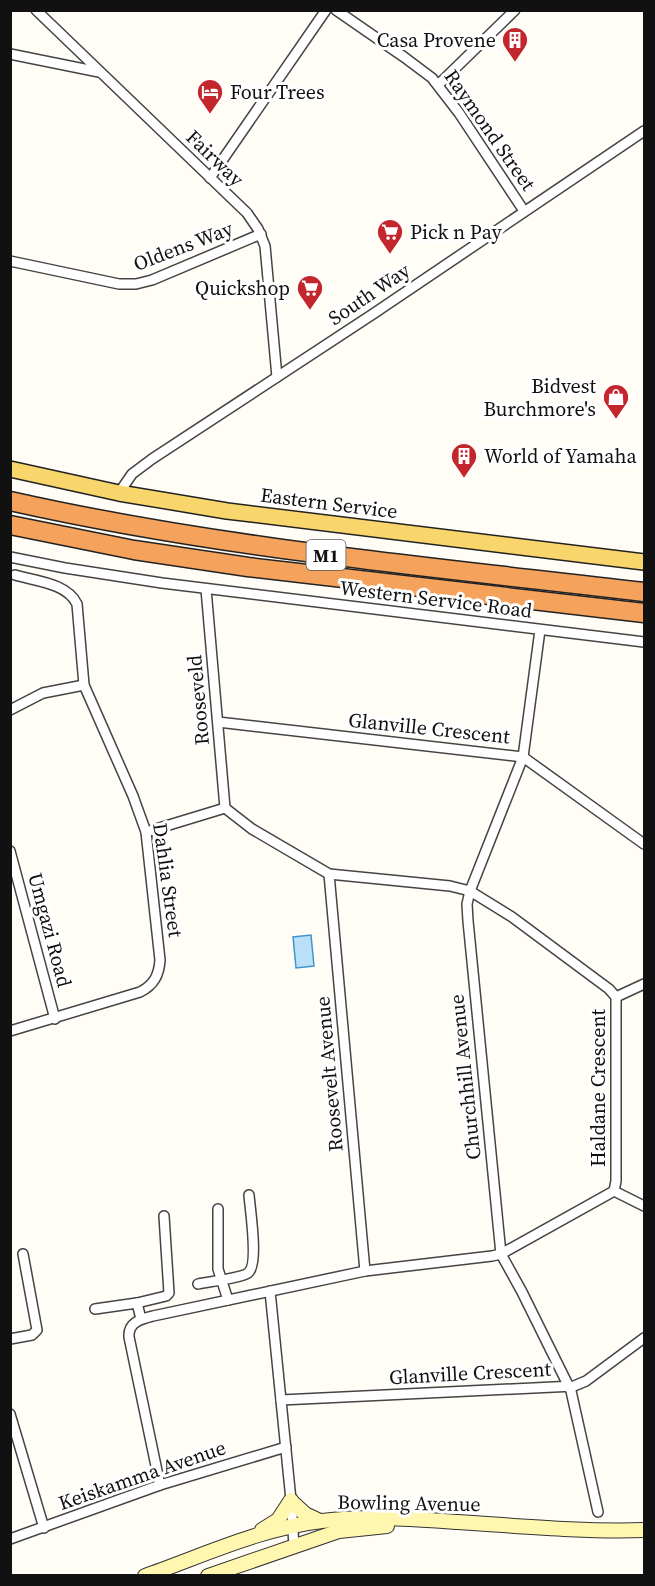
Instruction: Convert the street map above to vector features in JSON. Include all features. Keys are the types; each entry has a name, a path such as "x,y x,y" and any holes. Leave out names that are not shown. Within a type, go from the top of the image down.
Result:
{"highway":[{"name":"M1","path":"10,501 83,518 232,543 645,592"},
{"name":"M1","path":"10,525 134,549 248,567 645,613"}],"main road":[{"name":"Eastern Service","path":"10,469 119,493 270,517 645,562"},
{"path":"251,1538 278,1520 292,1501 305,1514 320,1521"},
{"name":"Bowling Avenue","path":"145,1575 251,1538 292,1526 320,1521 377,1518 591,1530 645,1530"},
{"name":"Bowling Avenue","path":"208,1575 339,1531 378,1526 427,1526 645,1536"}],"street":[{"name":"Fairway","path":"36,10 247,213 261,234 266,254 277,377"},
{"path":"210,178 326,10"},
{"name":"Raymond Street","path":"336,10 423,70 438,85 524,211"},
{"path":"438,85 514,10"},
{"path":"10,54 99,72"},
{"name":"South Way","path":"119,493 129,478 140,468 645,130"},
{"name":"Oldens Way","path":"10,261 105,282 136,284 152,280 261,234"},
{"name":"Western Service Road","path":"10,557 97,574 206,589 645,642"},
{"name":"Dahlia Street","path":"10,1031 140,992 152,984 159,969 146,832 133,796 84,685 75,600 63,590 15,575"},
{"name":"Rooseveld","path":"206,589 225,808"},
{"name":"Churchhill Avenue","path":"540,630 523,757 470,891 467,904 468,921 501,1254 569,1387 598,1512"},
{"path":"10,710 43,693 84,685"},
{"name":"Glanville Crescent","path":"218,722 523,757 643,840"},
{"path":"146,832 225,808"},
{"name":"Haldane Crescent","path":"160,1485 129,1337 131,1325 141,1319 365,1271 501,1254 614,1191 616,1181 616,997 609,989 538,935 470,891 450,886 329,874 252,829 225,808"},
{"name":"Umgazi Road","path":"10,851 56,1019"},
{"name":"Roosevelt Avenue","path":"329,874 365,1271"},
{"path":"616,997 645,984"},
{"path":"614,1191 645,1206"},
{"path":"198,1284 249,1273 253,1264 249,1195"},
{"path":"218,1209 218,1269 228,1300"},
{"path":"96,1309 166,1296 169,1293 164,1216"},
{"path":"10,1339 32,1335 37,1330 23,1254"},
{"path":"270,1290 292,1501 294,1546"},
{"path":"137,1302 141,1319"},
{"name":"Glanville Crescent","path":"281,1400 569,1387 583,1383 645,1338"},
{"path":"10,1414 44,1528"},
{"name":"Keiskamma Avenue","path":"10,1539 160,1485 286,1447"}],"water":[{"path":"311,935 314,966 296,968 293,937"}],"place":[{"name":"Casa Provene","path":"515,63"},
{"name":"Four Trees","path":"210,115"},
{"name":"Pick n Pay","path":"390,255"},
{"name":"Quickshop","path":"310,311"},
{"name":"Bidvest Burchmore's","path":"616,420"},
{"name":"World of Yamaha","path":"464,479"}]}
